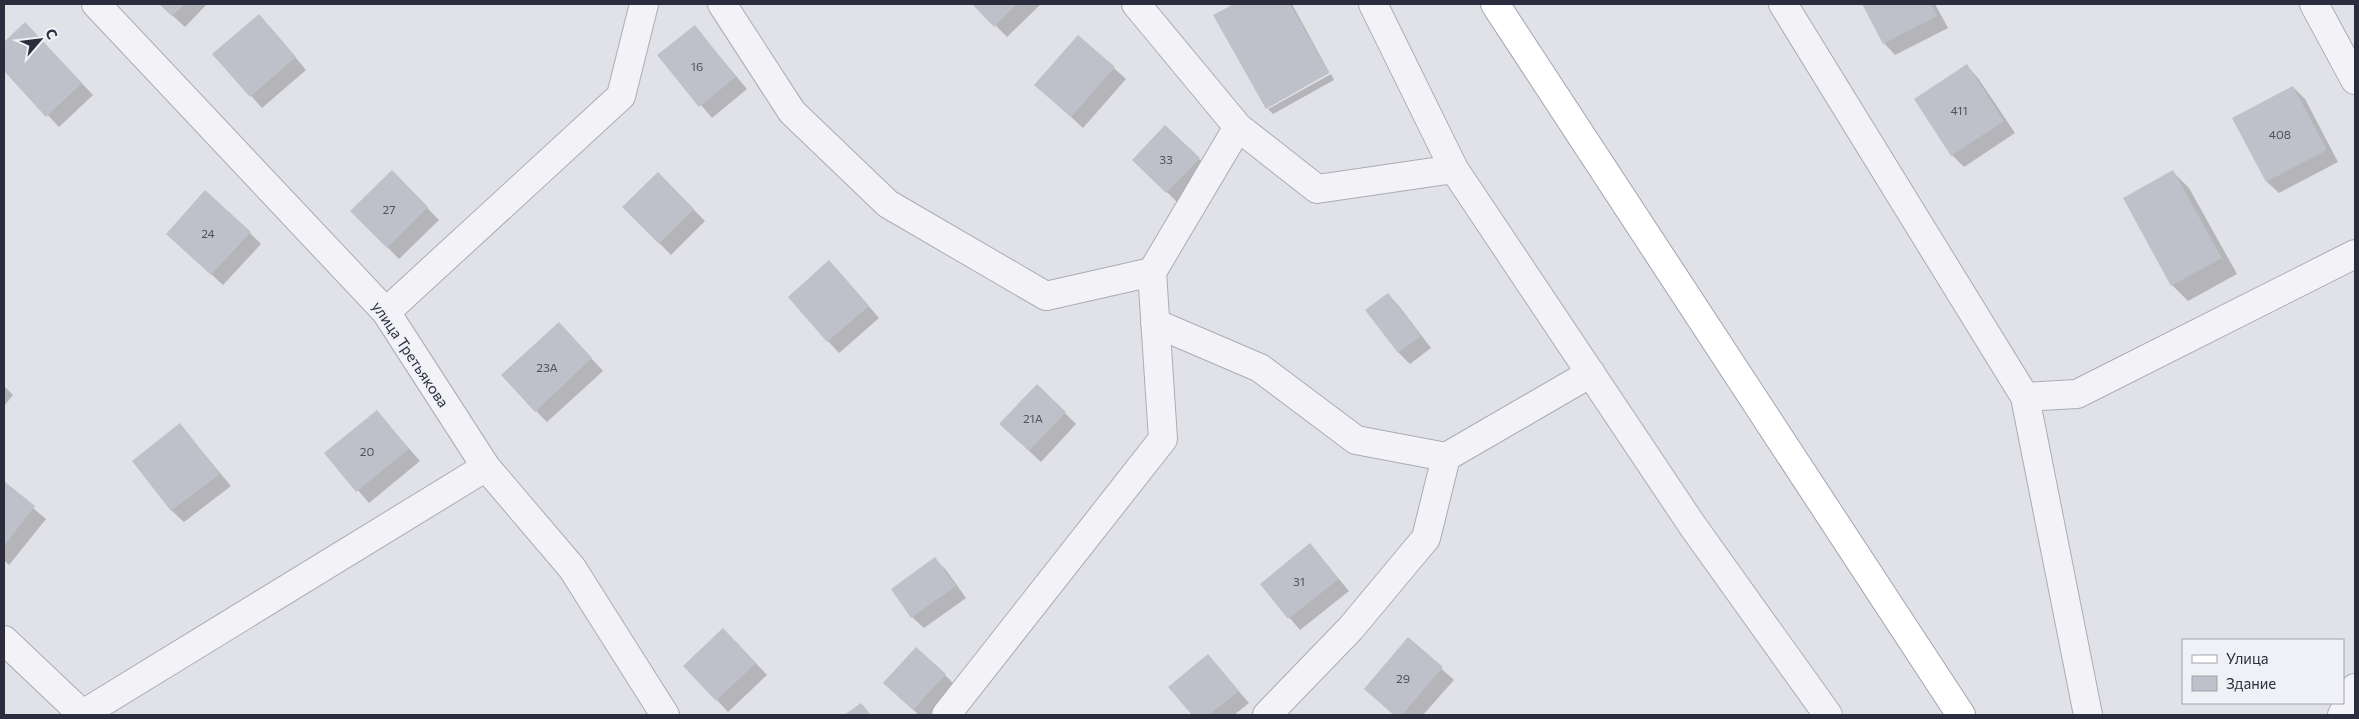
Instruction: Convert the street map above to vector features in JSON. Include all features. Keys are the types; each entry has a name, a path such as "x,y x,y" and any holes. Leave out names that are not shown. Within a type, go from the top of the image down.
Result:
{"main road":[{"path":"1495,4 1961,715"}],"street":[{"name":"улица Третьякова","path":"96,4 386,312 486,467 572,568 665,715"},
{"path":"386,312 621,96 644,4"},
{"path":"722,4 792,112 888,204 1046,296 1152,272"},
{"path":"1136,4 1238,127 1317,189 1454,169"},
{"path":"1372,4 1454,169 1692,525 1828,715"},
{"path":"1783,4 2025,397 2088,715"},
{"path":"2314,4 2355,80"},
{"path":"946,715 1163,438 1152,272 1238,127"},
{"path":"2025,397 2077,394 2355,254"},
{"path":"1155,323 1260,368 1356,440 1446,457 1591,374"},
{"path":"1267,715 1351,628 1426,538 1446,457"},
{"path":"4,640 83,714 486,467"},
{"path":"2342,715 2355,688"}],"building":[{"path":"159,4 185,4 172,16"},
{"path":"972,4 1017,4 994,27"},
{"path":"1234,4 1290,4 1329,73 1266,109 1213,15"},
{"path":"1862,4 1931,4 1937,16 1883,44"},
{"path":"259,14 296,57 250,97 212,54"},
{"path":"25,22 82,83 46,117 4,71 4,42"},
{"path":"695,25 736,77 699,107 657,55"},
{"path":"1078,35 1115,67 1071,117 1034,85"},
{"path":"1967,64 2004,121 1951,156 1914,99"},
{"path":"2293,86 2327,150 2266,182 2232,118"},
{"path":"1165,125 1200,158 1166,193 1132,160"},
{"path":"392,170 428,207 387,248 350,211"},
{"path":"2173,170 2222,258 2171,286 2123,198"},
{"path":"658,172 694,209 659,244 622,207"},
{"path":"205,190 251,232 211,275 166,234"},
{"path":"829,260 869,306 827,342 788,297"},
{"path":"1388,293 1421,336 1398,353 1365,310"},
{"path":"559,322 592,358 535,412 501,375"},
{"path":"1037,384 1066,412 1029,451 999,424"},
{"path":"377,410 409,449 356,492 324,453"},
{"path":"180,423 220,474 171,511 132,461"},
{"path":"4,481 35,506 4,546"},
{"path":"1310,543 1339,579 1288,619 1260,584"},
{"path":"935,557 956,586 911,618 891,589"},
{"path":"723,628 756,663 716,701 683,666"},
{"path":"1408,637 1443,667 1402,715 1394,715 1364,689"},
{"path":"916,647 946,674 913,710 883,683"},
{"path":"1208,654 1239,691 1209,715 1192,715 1168,687"},
{"path":"861,703 871,715 844,715"}]}
